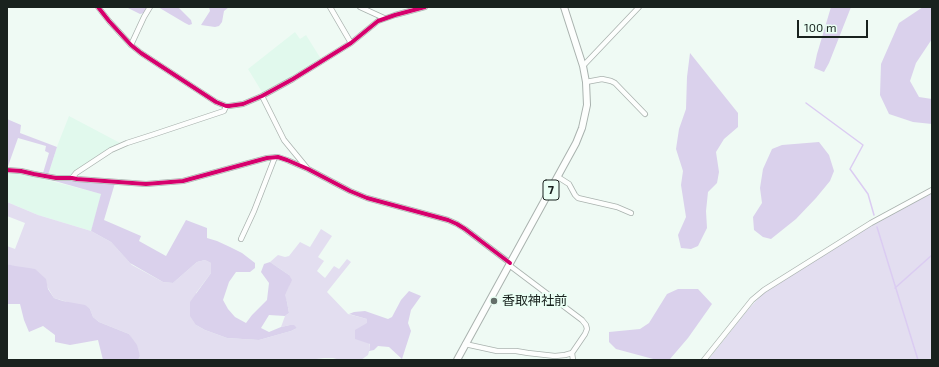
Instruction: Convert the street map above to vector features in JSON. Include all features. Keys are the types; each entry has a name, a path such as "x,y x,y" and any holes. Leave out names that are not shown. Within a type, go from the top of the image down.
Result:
{"main road":[{"name":"7","path":"457,360 558,177 576,143 582,128 587,105 586,82 583,66 564,7"}],"street":[{"path":"98,7 131,45 141,53 216,102 226,106 238,106 262,96 293,79 352,43 378,21 395,14 424,7"},
{"path":"131,45 150,7"},
{"path":"330,7 352,43"},
{"path":"360,7 384,18"},
{"path":"583,66 639,7"},
{"path":"586,82 602,79 615,83 645,114"},
{"path":"262,96 284,140 308,169"},
{"path":"72,178 76,173 111,150 127,143 224,111 226,106"},
{"path":"241,239 254,211 275,157"},
{"path":"7,170 21,171 56,178 146,184 183,181 275,157 287,160 367,198 448,220 457,224 582,320 587,329 572,353 566,355 555,356 528,354 516,351 497,351 465,344"},
{"path":"558,177 569,184 578,198 617,207 631,213"},
{"path":"704,360 752,300 764,290 871,223 932,190"},
{"path":"572,353 573,360"}],"shaded area":[{"path":"126,7 148,7 144,13 140,14"},
{"path":"158,7 178,7 191,20 192,24 189,25 185,23"},
{"path":"209,7 229,7 224,11 222,22 219,26 215,27 201,25 210,11"},
{"path":"831,7 851,7 824,72 814,68"},
{"path":"923,7 932,7 932,39 916,63 910,81 919,97 932,99 932,124 913,122 889,114 880,95 881,64 899,23"},
{"path":"295,32 300,39 306,35 321,59 290,78 262,92 248,69"},
{"path":"690,53 738,113 738,127 724,139 716,152 719,172 717,183 708,192 706,211 707,228 698,246 691,249 681,248 678,235 686,217 681,185 683,171 676,149 679,129 686,109 687,77"},
{"path":"69,116 122,144 69,176 48,175 58,144"},
{"path":"7,119 21,125 20,133 57,147 48,175 43,175 49,153 45,151 46,146 18,138 7,169"},
{"path":"819,142 829,155 834,171 830,181 796,219 771,239 763,237 754,230 753,217 762,203 760,188 763,169 772,149 782,145"},
{"path":"7,171 33,175 35,177 102,194 91,231 38,215 7,202"},
{"path":"44,178 115,183 104,220 141,236 139,241 166,256 186,220 207,228 207,238 242,253 255,263 255,268 250,272 236,272 229,282 223,300 235,317 246,323 267,300 269,283 261,272 264,264 270,262 289,275 292,280 285,295 289,313 285,316 269,315 261,328 269,332 290,325 294,325 297,328 259,340 227,338 196,325 190,316 190,302 211,273 211,263 205,260 197,262 173,283 163,282 130,263 111,242 91,231 101,194"},
{"path":"932,190 932,360 708,360 762,294 896,210"},
{"path":"7,202 38,215 91,231 111,242 132,265 163,282 173,283 197,262 205,260 211,263 211,273 196,293 196,325 227,338 259,340 297,328 290,325 281,327 285,316 289,313 284,295 289,286 289,275 270,262 278,255 285,257 289,256 300,242 310,247 321,229 332,236 318,257 324,261 317,271 325,278 334,266 339,269 347,259 351,262 327,292 348,314 367,319 370,348 368,355 361,360 324,358 308,360 138,360 140,356 129,334 99,322 93,317 90,309 54,298 45,279 40,275 7,264 7,246 15,249 25,223 7,216"},
{"path":"7,264 35,269 46,279 48,289 54,298 85,305 90,309 93,317 99,322 129,334 137,345 140,356 138,360 103,360 98,340 70,345 55,342 55,335 43,326 29,332 20,304 7,304"},
{"path":"678,289 698,289 712,304 688,338 670,359 657,360 616,349 609,342 609,332 640,329 649,323 667,294"},
{"path":"409,291 421,296 411,310 408,323 411,331 402,359 389,347 378,346 374,350 369,351 370,344 355,339 355,330 367,323 367,319 349,314 365,311 388,319 392,317 401,300"}],"waterway":[{"path":"806,103 863,145 850,169 868,194 874,215"},
{"path":"877,227 918,360"},
{"path":"895,288 932,255"}],"cycle path":[{"path":"98,7 131,45 141,53 216,102 226,106 243,104 262,96 293,79 351,43 378,21 425,7"},
{"path":"7,170 21,171 56,178 146,184 183,181 267,158 278,157 308,169 350,191 367,198 448,220 457,224 510,263"}],"place":[{"name":"香取神社前","path":"494,301"}]}
